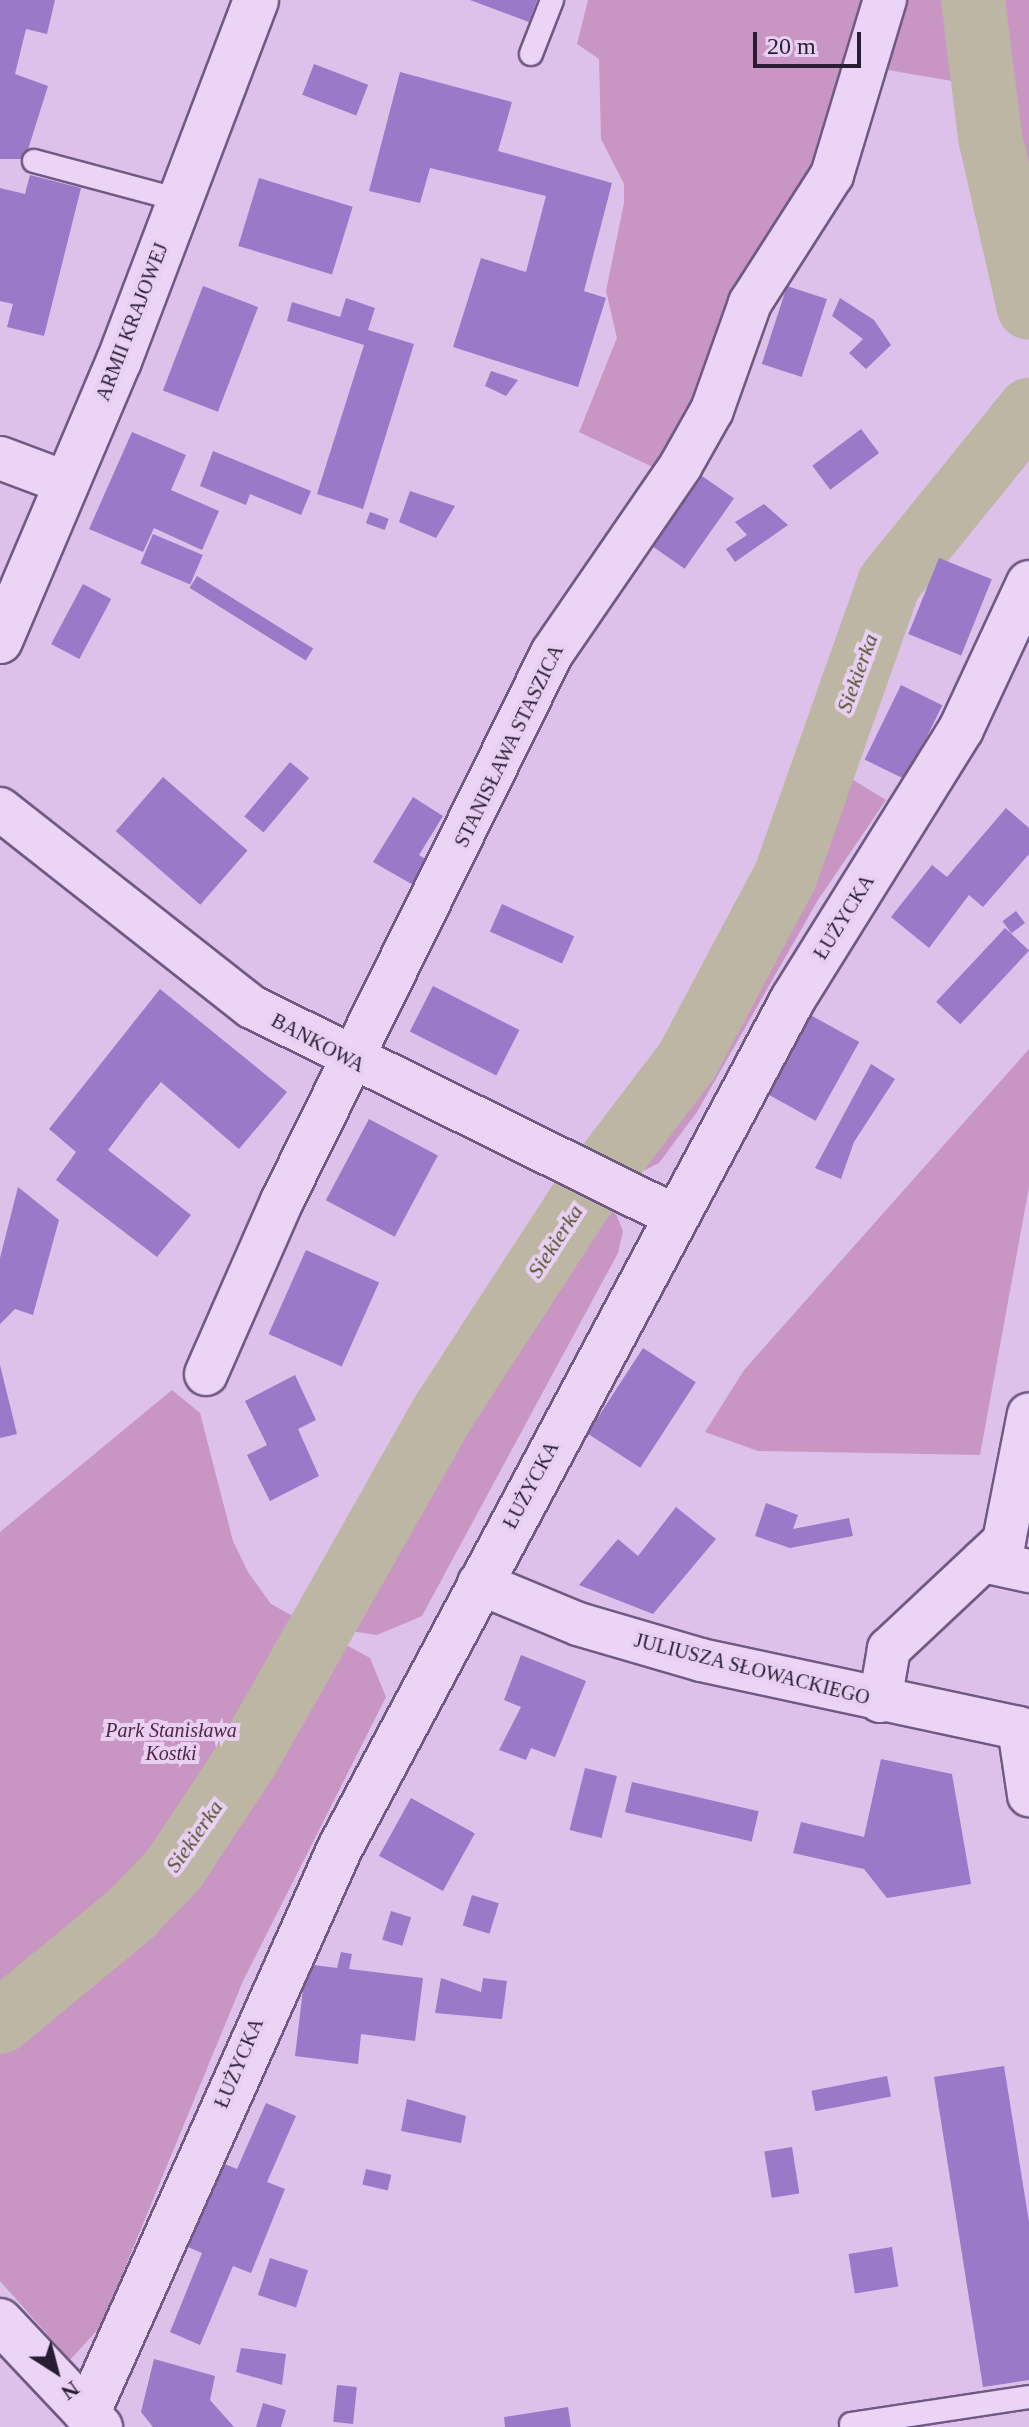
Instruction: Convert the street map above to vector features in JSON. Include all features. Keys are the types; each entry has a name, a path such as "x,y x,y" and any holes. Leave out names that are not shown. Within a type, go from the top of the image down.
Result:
{"street":[{"name":"ARMII KRAJOWEJ","path":"0,641 67,483 256,0"},
{"name":"STANISŁAWA STASZICA","path":"206,1374 282,1201 355,1063 552,653 681,465 712,410 750,303 832,175 885,0"},
{"path":"0,458 67,483"},
{"name":"ŁUŻYCKA","path":"94,2421 301,1925 674,1216 793,999 961,729 1029,583"},
{"name":"BANKOWA","path":"0,809 252,1007 355,1063 674,1216"},
{"path":"880,1701 889,1649 1004,1541 1029,1414"},
{"path":"983,1561 1029,1571"},
{"name":"JULIUSZA SŁOWACKIEGO","path":"479,1583 578,1624 880,1701 1024,1723"},
{"path":"1024,1723 1029,1795"},
{"path":"0,2321 94,2421"}],"lane":[{"path":"531,54 552,0"},
{"path":"34,161 180,200"},
{"path":"851,2424 1029,2397"}],"green space":[{"path":"588,0 874,0 835,129 659,470 579,432 617,338 606,291 624,203 624,184 601,139 599,59 577,44"},
{"path":"898,0 955,0 958,82 882,69"},
{"path":"987,0 1029,0 1029,230 1000,114"},
{"path":"832,767 886,800 818,900 697,1112 659,1163 645,1170 630,1164 770,934"},
{"path":"1029,1049 1029,1187 980,1455 758,1451 705,1432 744,1370"},
{"path":"602,1207 616,1214 623,1231 618,1253 422,1616 377,1635 350,1631"},
{"name":"Park Stanisława Kostki","path":"172,1390 200,1413 233,1541 248,1572 271,1604 370,1658 386,1697 243,1981 101,2326 70,2360 0,2281 0,1532"}],"building":[{"path":"0,0 55,0 47,34 26,29 15,74 48,86 25,159 0,159"},
{"path":"470,0 537,0 529,22"},
{"path":"314,64 368,85 356,116 302,95"},
{"path":"400,72 512,102 498,151 612,183 584,291 606,298 578,387 453,347 481,258 526,272 546,196 430,168 420,203 369,191"},
{"path":"30,175 81,188 44,336 7,327 13,304 0,301 0,188 25,194"},
{"path":"259,178 353,207 332,275 238,246"},
{"path":"203,286 258,307 218,412 163,391"},
{"path":"787,286 827,299 802,377 762,364"},
{"path":"346,298 375,308 368,330 414,344 363,509 317,494 364,345 287,321 292,302 340,317"},
{"path":"840,298 874,320 891,345 866,369 849,353 863,339 832,316"},
{"path":"491,371 518,380 506,396 485,386"},
{"path":"861,429 879,453 830,490 812,466"},
{"path":"132,432 186,455 171,490 219,511 202,550 154,528 143,552 89,529"},
{"path":"213,451 311,491 301,515 250,494 246,505 200,486"},
{"path":"702,476 734,498 685,569 653,546"},
{"path":"410,491 455,506 436,538 399,522"},
{"path":"764,504 788,525 735,562 726,549 747,535 735,522"},
{"path":"370,512 389,519 385,530 366,523"},
{"path":"153,534 203,555 190,585 140,563"},
{"path":"939,558 992,579 961,655 908,634"},
{"path":"197,576 313,649 306,660 190,588"},
{"path":"83,584 111,599 79,659 51,644"},
{"path":"901,685 942,705 906,780 865,760"},
{"path":"290,762 309,778 264,832 244,816"},
{"path":"163,777 248,850 200,905 116,831"},
{"path":"413,797 443,816 419,855 437,866 422,890 373,862"},
{"path":"1006,808 1029,828 1029,854 983,907 969,895 929,948 891,917 932,865 947,877"},
{"path":"502,904 574,936 562,964 490,931"},
{"path":"1016,911 1025,923 1011,933 1002,921"},
{"path":"1005,928 1029,951 960,1024 936,1002"},
{"path":"433,986 519,1030 496,1075 410,1031"},
{"path":"160,989 287,1092 239,1149 161,1082 146,1100 108,1150 191,1215 157,1257 56,1180 76,1152 49,1129"},
{"path":"805,1012 859,1042 816,1121 761,1091"},
{"path":"871,1064 895,1079 854,1142 841,1179 815,1168"},
{"path":"369,1119 438,1156 395,1237 326,1200"},
{"path":"18,1187 59,1220 33,1315 15,1309 0,1324 0,1258"},
{"path":"306,1250 379,1283 342,1367 269,1334"},
{"path":"643,1348 696,1382 640,1468 587,1434"},
{"path":"0,1365 17,1434 0,1438"},
{"path":"295,1375 316,1420 298,1429 319,1476 270,1501 247,1455 267,1445 245,1401"},
{"path":"766,1503 798,1515 793,1529 849,1518 853,1536 790,1548 755,1536"},
{"path":"676,1507 716,1539 653,1614 579,1585 618,1539 638,1556"},
{"path":"521,1655 586,1681 555,1757 531,1748 526,1760 499,1750 521,1707 504,1700"},
{"path":"881,1759 952,1774 971,1884 887,1898 864,1869 793,1853 801,1822 864,1837"},
{"path":"585,1768 617,1776 602,1838 570,1830"},
{"path":"632,1782 759,1811 752,1841 625,1812"},
{"path":"411,1798 475,1833 443,1891 379,1856"},
{"path":"472,1895 499,1903 489,1934 463,1926"},
{"path":"391,1911 411,1917 402,1946 382,1940"},
{"path":"341,1952 352,1954 349,1969 423,1978 415,2041 361,2034 358,2064 295,2056 306,1964 337,1968"},
{"path":"441,1978 481,1992 483,1978 507,1981 502,2019 435,2013"},
{"path":"1004,2066 1029,2222 1029,2380 983,2387 934,2077"},
{"path":"887,2076 891,2097 815,2111 811,2091"},
{"path":"407,2099 466,2116 461,2143 401,2131"},
{"path":"266,2103 296,2116 267,2182 285,2189 251,2273 233,2266 200,2345 170,2332 202,2253 183,2245 220,2162 237,2169"},
{"path":"792,2147 799,2193 772,2198 764,2151"},
{"path":"366,2169 391,2175 388,2190 362,2185"},
{"path":"892,2247 898,2287 855,2293 849,2254"},
{"path":"270,2258 308,2270 296,2307 258,2295"},
{"path":"241,2348 286,2354 282,2385 236,2372"},
{"path":"154,2359 215,2376 210,2400 234,2427 153,2427 141,2412"},
{"path":"337,2385 357,2387 353,2424 333,2422"},
{"path":"263,2403 286,2410 281,2427 256,2427"},
{"path":"568,2407 571,2427 505,2427 504,2417"}],"waterway":[{"name":"Siekierka","path":"973,0 990,137 1029,308"},
{"name":"Siekierka","path":"0,2022 131,1914 174,1869 248,1757 444,1411 581,1200 687,1061 785,877 889,583 1029,410"}]}
